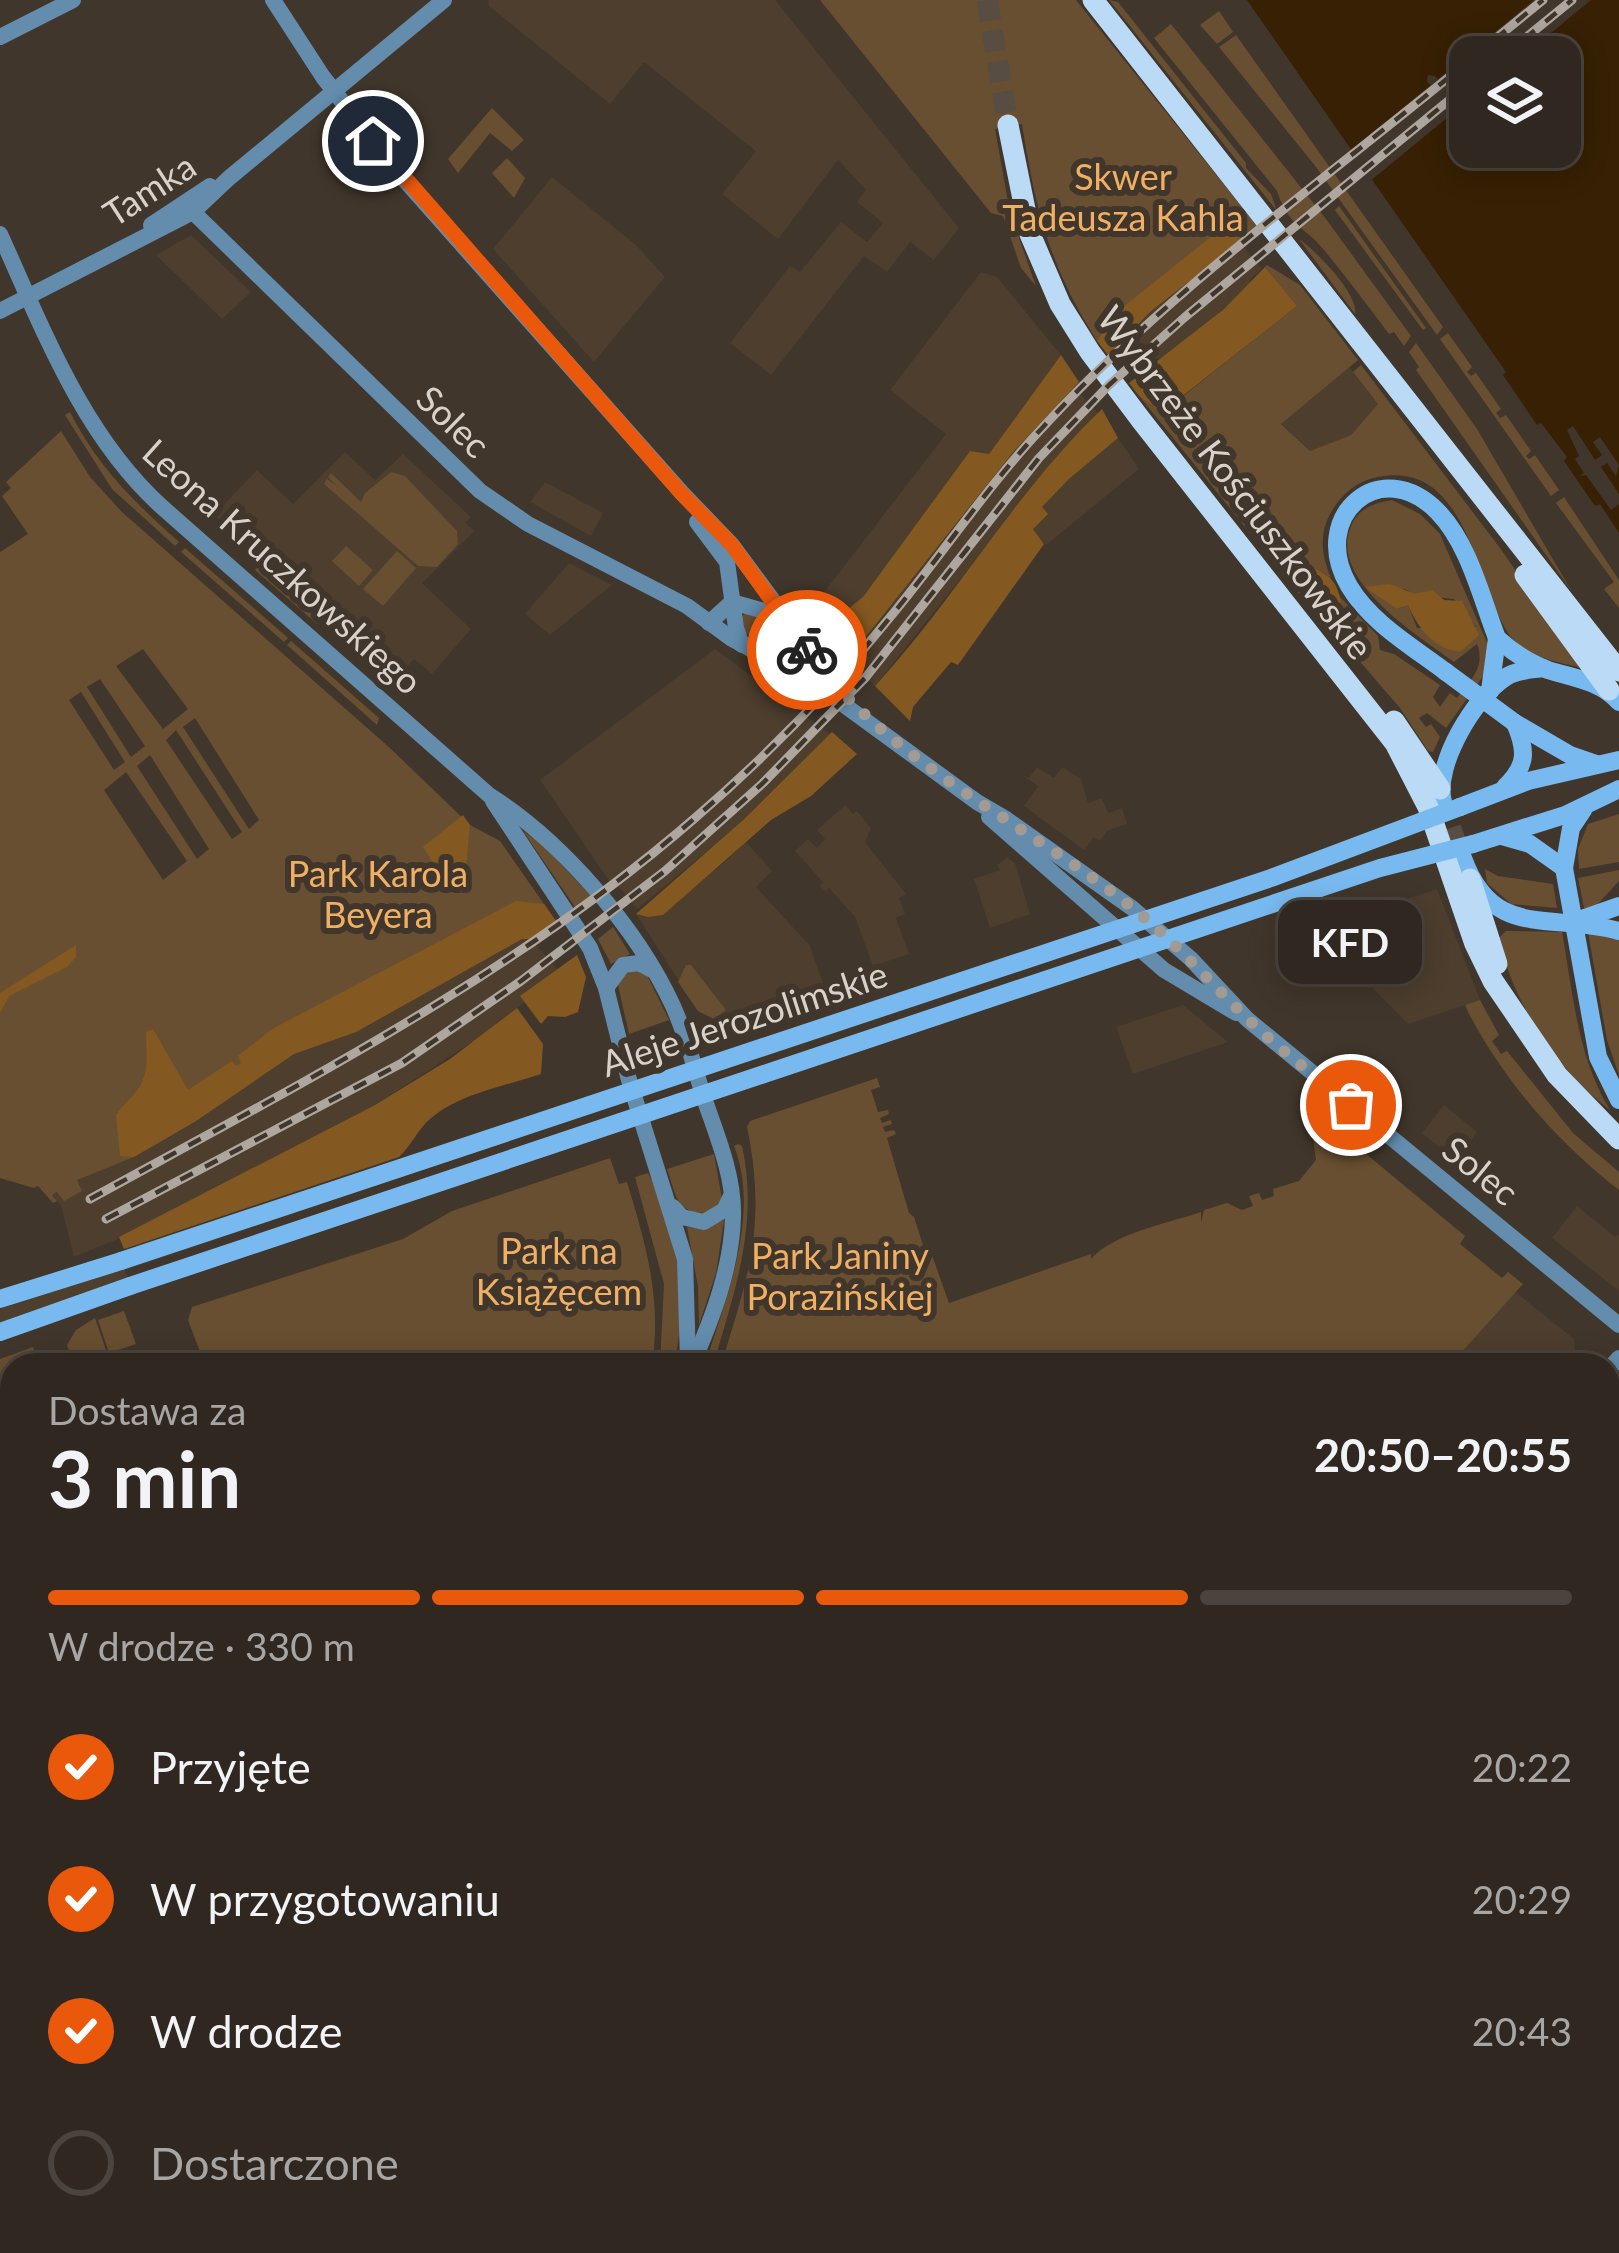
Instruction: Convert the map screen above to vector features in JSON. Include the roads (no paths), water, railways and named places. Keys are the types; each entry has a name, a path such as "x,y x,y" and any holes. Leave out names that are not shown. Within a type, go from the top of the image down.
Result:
{"main road":[{"path":"1093,0 1332,302 1492,514 1525,576 1616,688"},
{"name":"Wybrzeże Kościuszkowskie","path":"1008,125 1030,234 1060,304 1141,420 1301,619 1402,755 1463,861 1520,1025 1557,1075 1619,1139"},
{"path":"1490,691 1497,638 1459,543 1432,507 1408,492 1391,488 1354,502 1341,519 1335,539 1338,562 1350,587 1388,629 1515,723 1570,755 1611,763"},
{"path":"1301,619 1336,650 1388,713 1448,799"},
{"path":"1497,638 1543,668 1616,688"},
{"path":"1448,799 1448,752 1490,691 1516,672 1543,668"},
{"path":"1504,789 1519,773 1525,756 1515,723"},
{"name":"Aleje Jerozolimskie","path":"0,1298 1271,878 1448,799 1611,763"},
{"name":"Aleje Jerozolimskie","path":"0,1332 1367,872 1463,861 1502,836 1565,815 1619,789"},
{"path":"1590,802 1571,828 1564,868 1596,1048 1619,1100"},
{"path":"1502,836 1530,844 1564,868"},
{"path":"1463,861 1484,897 1504,914 1619,932"},
{"path":"1569,922 1619,907"}],"street":[{"path":"0,37 73,0"},
{"path":"273,0 335,93 394,168 682,494 693,517 725,557 742,645"},
{"name":"Tamka","path":"0,311 193,212 444,0"},
{"name":"Tamka","path":"106,256 203,189 229,178"},
{"name":"Solec","path":"193,212 480,491 528,524 687,606 742,645 859,712 976,802 1132,908 1247,1019 1619,1324"},
{"name":"Leona Kruczkowskiego","path":"0,234 88,415 133,480 490,795 525,817 566,854 652,970 680,1024 732,1196 729,1254 715,1307 695,1353"},
{"name":"Solec","path":"682,494 741,557 801,642 859,712"},
{"path":"710,623 732,597 741,557"},
{"path":"732,597 783,617"},
{"path":"783,665 797,657 801,642"},
{"name":"Leona Kruczkowskiego","path":"490,795 590,948 606,988 688,1280 690,1353"},
{"name":"Solec","path":"976,802 1016,844 1164,970 1247,1019"},
{"path":"606,988 623,965 639,963 652,970"},
{"path":"670,1204 682,1217 704,1222 724,1210 732,1196"}],"tunnel":[{"path":"987,0 1008,125"},
{"path":"1443,802 1463,858"}],"railway":[{"path":"1499,36 1543,0"},
{"path":"1528,36 1572,0"},
{"path":"90,1199 326,1070 479,978 625,875 695,818 850,665 1005,470 1092,377 1250,236 1449,77"},
{"path":"106,1219 402,1063 521,981 665,871 763,783 866,677 1039,458 1109,385 1449,100"}],"place":[{"name":"KFD","path":"1351,1105"}],"park label":[{"name":"Skwer Tadeusza Kahla","path":"1123,196"},
{"name":"Park Karola Beyera","path":"378,894"},
{"name":"Park na Książęcem","path":"559,1270"},
{"name":"Park Janiny Porazińskiej","path":"840,1276"}]}
